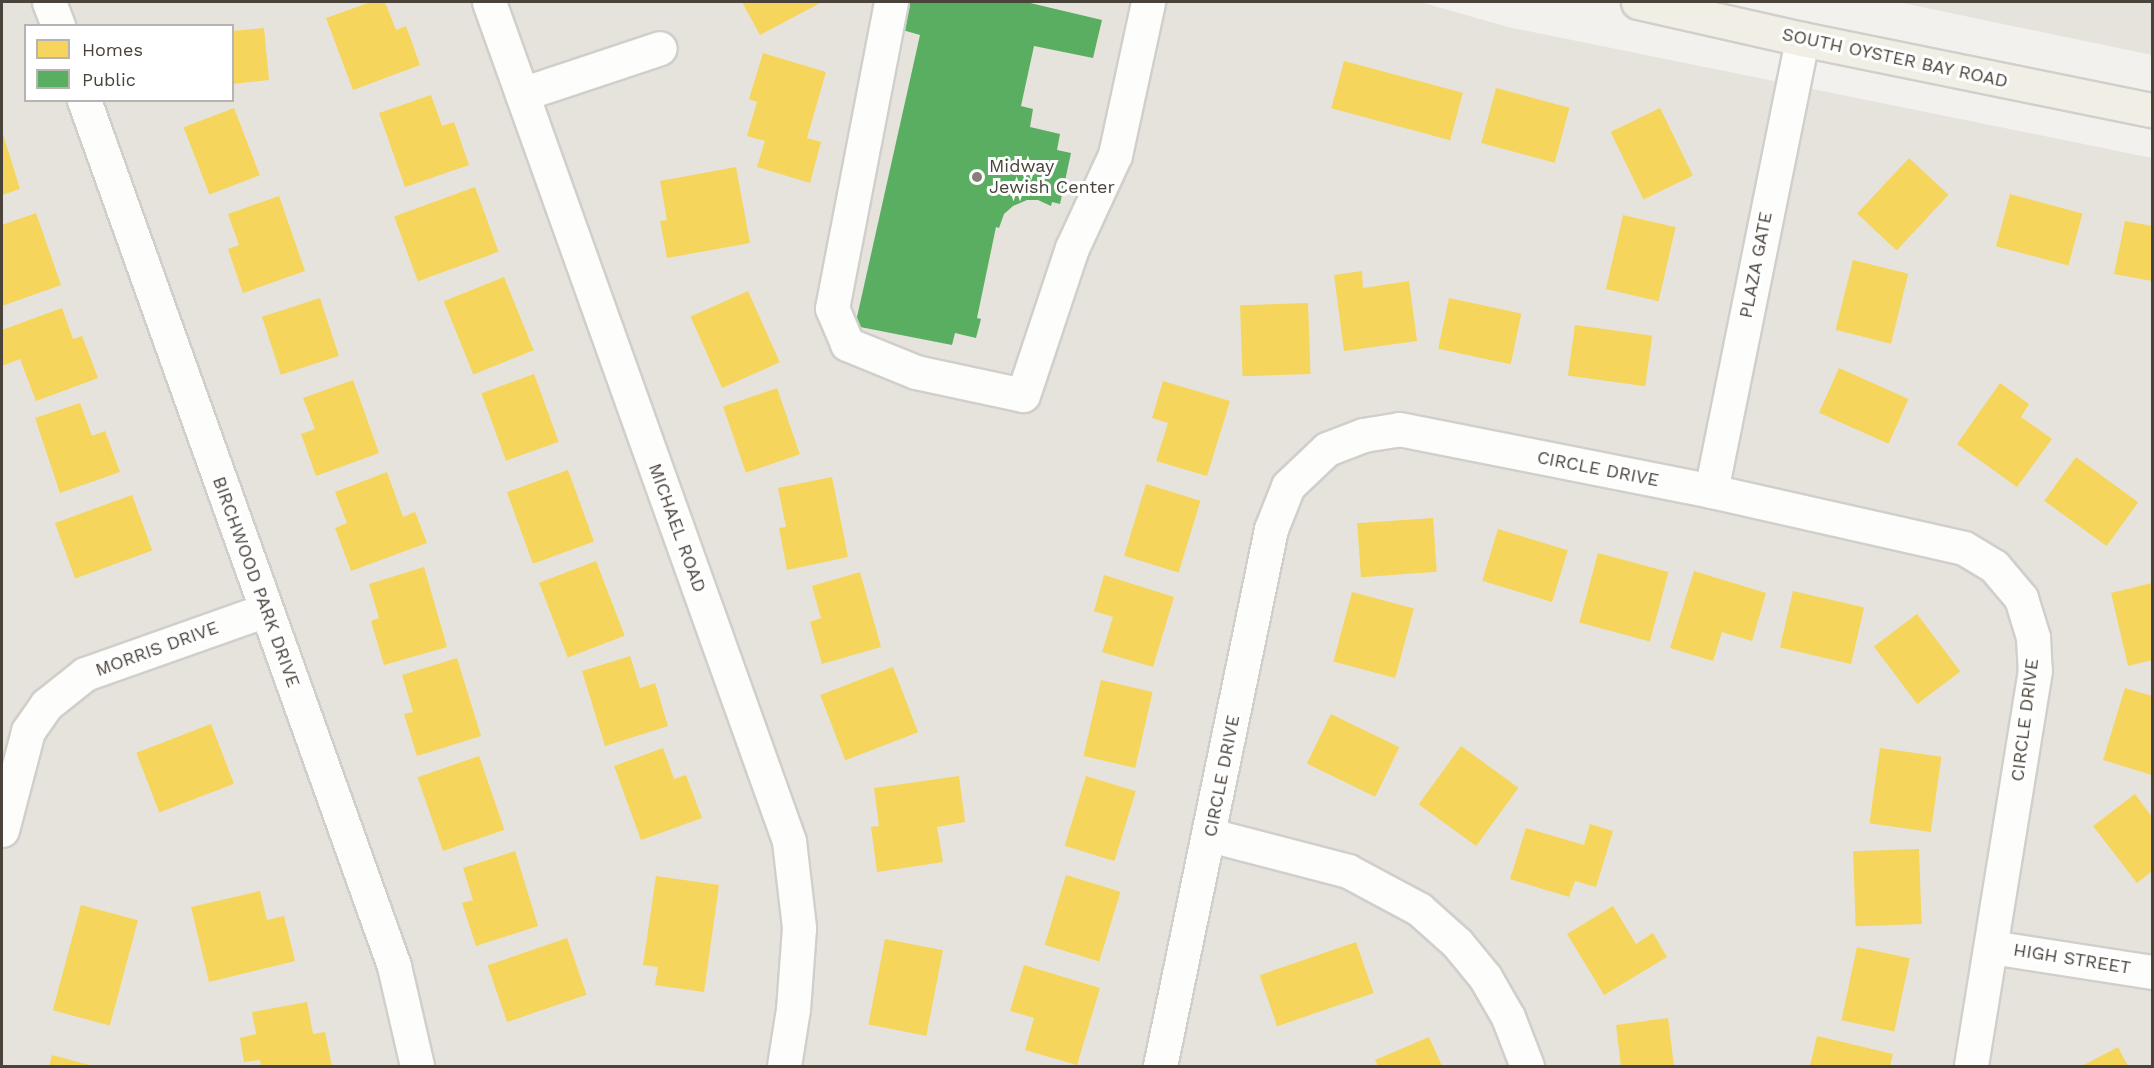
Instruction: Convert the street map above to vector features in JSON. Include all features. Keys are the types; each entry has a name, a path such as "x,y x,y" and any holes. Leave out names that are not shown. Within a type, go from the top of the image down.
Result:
{"main road":[{"name":"SOUTH OYSTER BAY ROAD","path":"1638,2 1802,39 2152,110"}],"street":[{"name":"MICHAEL ROAD","path":"489,2 789,842 799,928 793,1009 784,1066"},
{"path":"891,2 832,308 847,344 916,372 1023,395 1072,248 1115,155 1148,2"},
{"name":"PLAZA GATE","path":"1711,491 1802,39"},
{"path":"522,94 660,48"},
{"name":"BIRCHWOOD PARK DRIVE","path":"85,102 393,966 417,1066"},
{"name":"CIRCLE DRIVE","path":"1160,1066 1210,835 1271,529 1288,486 1327,449 1363,435 1400,429 1711,491 1964,548 1994,566 2021,598 2033,637 2035,670 1971,1066"},
{"name":"MORRIS DRIVE","path":"2,830 28,731 46,705 85,674 267,610"},
{"path":"1210,835 1348,871 1419,909 1457,943 1485,977 1508,1017 1527,1066"},
{"name":"HIGH STREET","path":"1991,947 2152,972"}],"shaded area":[{"path":"2,2 1420,2 1508,27 2152,158 2152,1066 2,1066"},
{"path":"1898,2 2152,2 2152,55"}],"building: Homes":[{"path":"371,2 385,2 396,30 406,26 420,65 353,90 326,18"},
{"path":"742,2 822,2 760,35"},
{"path":"264,28 269,80 234,84 234,31"},
{"path":"763,53 826,72 807,138 821,142 810,183 757,167 765,141 747,136 757,102 749,99"},
{"path":"1344,61 1463,93 1450,140 1331,108"},
{"path":"1496,88 1569,108 1555,163 1481,143"},
{"path":"431,95 442,126 454,122 469,165 405,187 379,113"},
{"path":"234,108 260,175 209,195 184,127"},
{"path":"1660,108 1693,175 1643,200 1611,132"},
{"path":"2,131 20,189 2,195"},
{"path":"1909,158 1948,195 1897,250 1857,214"},
{"path":"736,167 750,243 667,258 660,221 667,220 660,181"},
{"path":"475,187 499,252 418,281 394,216"},
{"path":"2010,194 2082,213 2068,266 1996,246"},
{"path":"279,196 305,271 243,293 228,249 239,245 228,214"},
{"path":"36,213 61,285 2,306 2,225"},
{"path":"1623,215 1676,227 1659,301 1606,289"},
{"path":"2125,221 2152,226 2152,281 2114,274"},
{"path":"1853,260 1908,274 1891,344 1836,330"},
{"path":"1362,271 1363,288 1409,281 1417,341 1344,351 1334,275"},
{"path":"504,277 534,350 473,375 444,301"},
{"path":"748,291 780,362 722,388 690,317"},
{"path":"320,298 339,356 281,375 262,317"},
{"path":"1449,298 1521,313 1511,364 1438,349"},
{"path":"1308,303 1310,374 1243,376 1240,305"},
{"path":"62,308 73,339 82,336 98,378 36,401 20,359 2,366 2,330"},
{"path":"1575,325 1652,336 1645,386 1568,376"},
{"path":"1839,368 1908,399 1888,444 1819,413"},
{"path":"534,374 559,442 506,461 481,393"},
{"path":"353,380 379,453 316,476 301,434 315,429 303,398"},
{"path":"1163,381 1230,401 1207,476 1156,461 1168,423 1152,418"},
{"path":"2000,383 2029,404 2021,417 2052,439 2017,487 1957,444"},
{"path":"777,388 800,454 746,473 723,407"},
{"path":"80,403 92,436 105,431 120,472 60,493 35,418"},
{"path":"2076,457 2138,502 2107,546 2044,501"},
{"path":"568,470 594,541 533,564 507,492"},
{"path":"387,472 403,517 415,512 427,543 351,571 335,528 347,523 335,492"},
{"path":"832,477 848,557 787,570 779,528 786,527 778,488"},
{"path":"1146,484 1201,501 1179,572 1124,556"},
{"path":"132,495 152,550 75,578 55,523"},
{"path":"1433,518 1437,572 1361,577 1357,523"},
{"path":"1498,529 1568,550 1552,602 1482,581"},
{"path":"1598,553 1669,572 1650,641 1579,623"},
{"path":"596,561 625,636 568,658 539,583"},
{"path":"424,567 447,647 384,665 371,621 379,618 369,584"},
{"path":"1694,571 1766,593 1752,641 1722,632 1713,661 1670,648"},
{"path":"860,572 881,647 822,664 810,622 821,618 812,586"},
{"path":"1104,575 1174,597 1153,667 1102,652 1113,617 1094,611"},
{"path":"2152,583 2152,660 2128,666 2111,593"},
{"path":"1793,591 1864,607 1851,664 1780,648"},
{"path":"1352,592 1414,609 1395,678 1333,662"},
{"path":"1917,614 1960,672 1917,704 1874,646"},
{"path":"630,656 640,688 655,683 668,726 605,746 582,671"},
{"path":"457,658 481,736 417,756 404,714 413,712 402,675"},
{"path":"893,667 918,732 845,760 820,695"},
{"path":"1101,680 1153,692 1135,768 1083,756"},
{"path":"2125,688 2152,696 2152,775 2103,760"},
{"path":"1331,714 1399,747 1375,797 1307,763"},
{"path":"211,724 234,784 159,812 136,753"},
{"path":"1461,746 1518,788 1476,846 1419,804"},
{"path":"663,748 674,779 686,775 702,818 641,840 614,766"},
{"path":"1880,748 1941,757 1931,832 1869,823"},
{"path":"479,756 504,830 443,851 418,777"},
{"path":"959,776 965,822 937,827 943,862 877,872 871,827 879,826 874,788"},
{"path":"1086,776 1136,791 1114,861 1065,846"},
{"path":"2135,794 2152,817 2152,871 2137,883 2093,826"},
{"path":"1590,824 1613,831 1596,887 1575,881 1569,897 1510,879 1526,828 1584,845"},
{"path":"1919,849 1922,924 1856,926 1853,851"},
{"path":"515,851 538,926 476,946 462,903 473,900 463,868"},
{"path":"1066,875 1121,892 1099,961 1045,945"},
{"path":"656,876 719,885 704,992 655,985 658,967 643,965"},
{"path":"260,891 267,920 284,916 295,961 209,982 191,907"},
{"path":"81,905 138,920 110,1026 53,1010"},
{"path":"1613,906 1636,944 1653,933 1667,957 1604,995 1567,934"},
{"path":"567,938 587,995 507,1022 488,965"},
{"path":"885,939 943,950 926,1036 868,1024"},
{"path":"1356,942 1374,993 1277,1026 1260,975"},
{"path":"1857,947 1910,958 1894,1032 1841,1020"},
{"path":"1024,965 1100,988 1077,1065 1025,1050 1034,1018 1010,1011"},
{"path":"307,1002 313,1034 325,1032 332,1066 261,1066 260,1060 244,1062 240,1038 256,1034 252,1012"},
{"path":"1668,1018 1674,1066 1621,1066 1616,1025"},
{"path":"1817,1036 1893,1054 1890,1066 1810,1066"},
{"path":"1429,1037 1442,1066 1378,1066 1375,1060"},
{"path":"2118,1047 2128,1066 2082,1066"},
{"path":"52,1055 93,1066 49,1066"}],"building: Public":[{"name":"Midway Jewish Center","path":"897,2 1026,2 1102,20 1093,58 1034,46 1021,106 1033,109 1030,127 1060,134 1057,150 1071,153 1060,204 1052,202 1051,206 1038,200 1027,200 1013,206 1004,214 999,228 996,227 977,318 981,319 976,338 955,333 952,345 855,326 920,35 892,27"}],"place":[{"name":"Midway Jewish Center","path":"977,177"}]}
